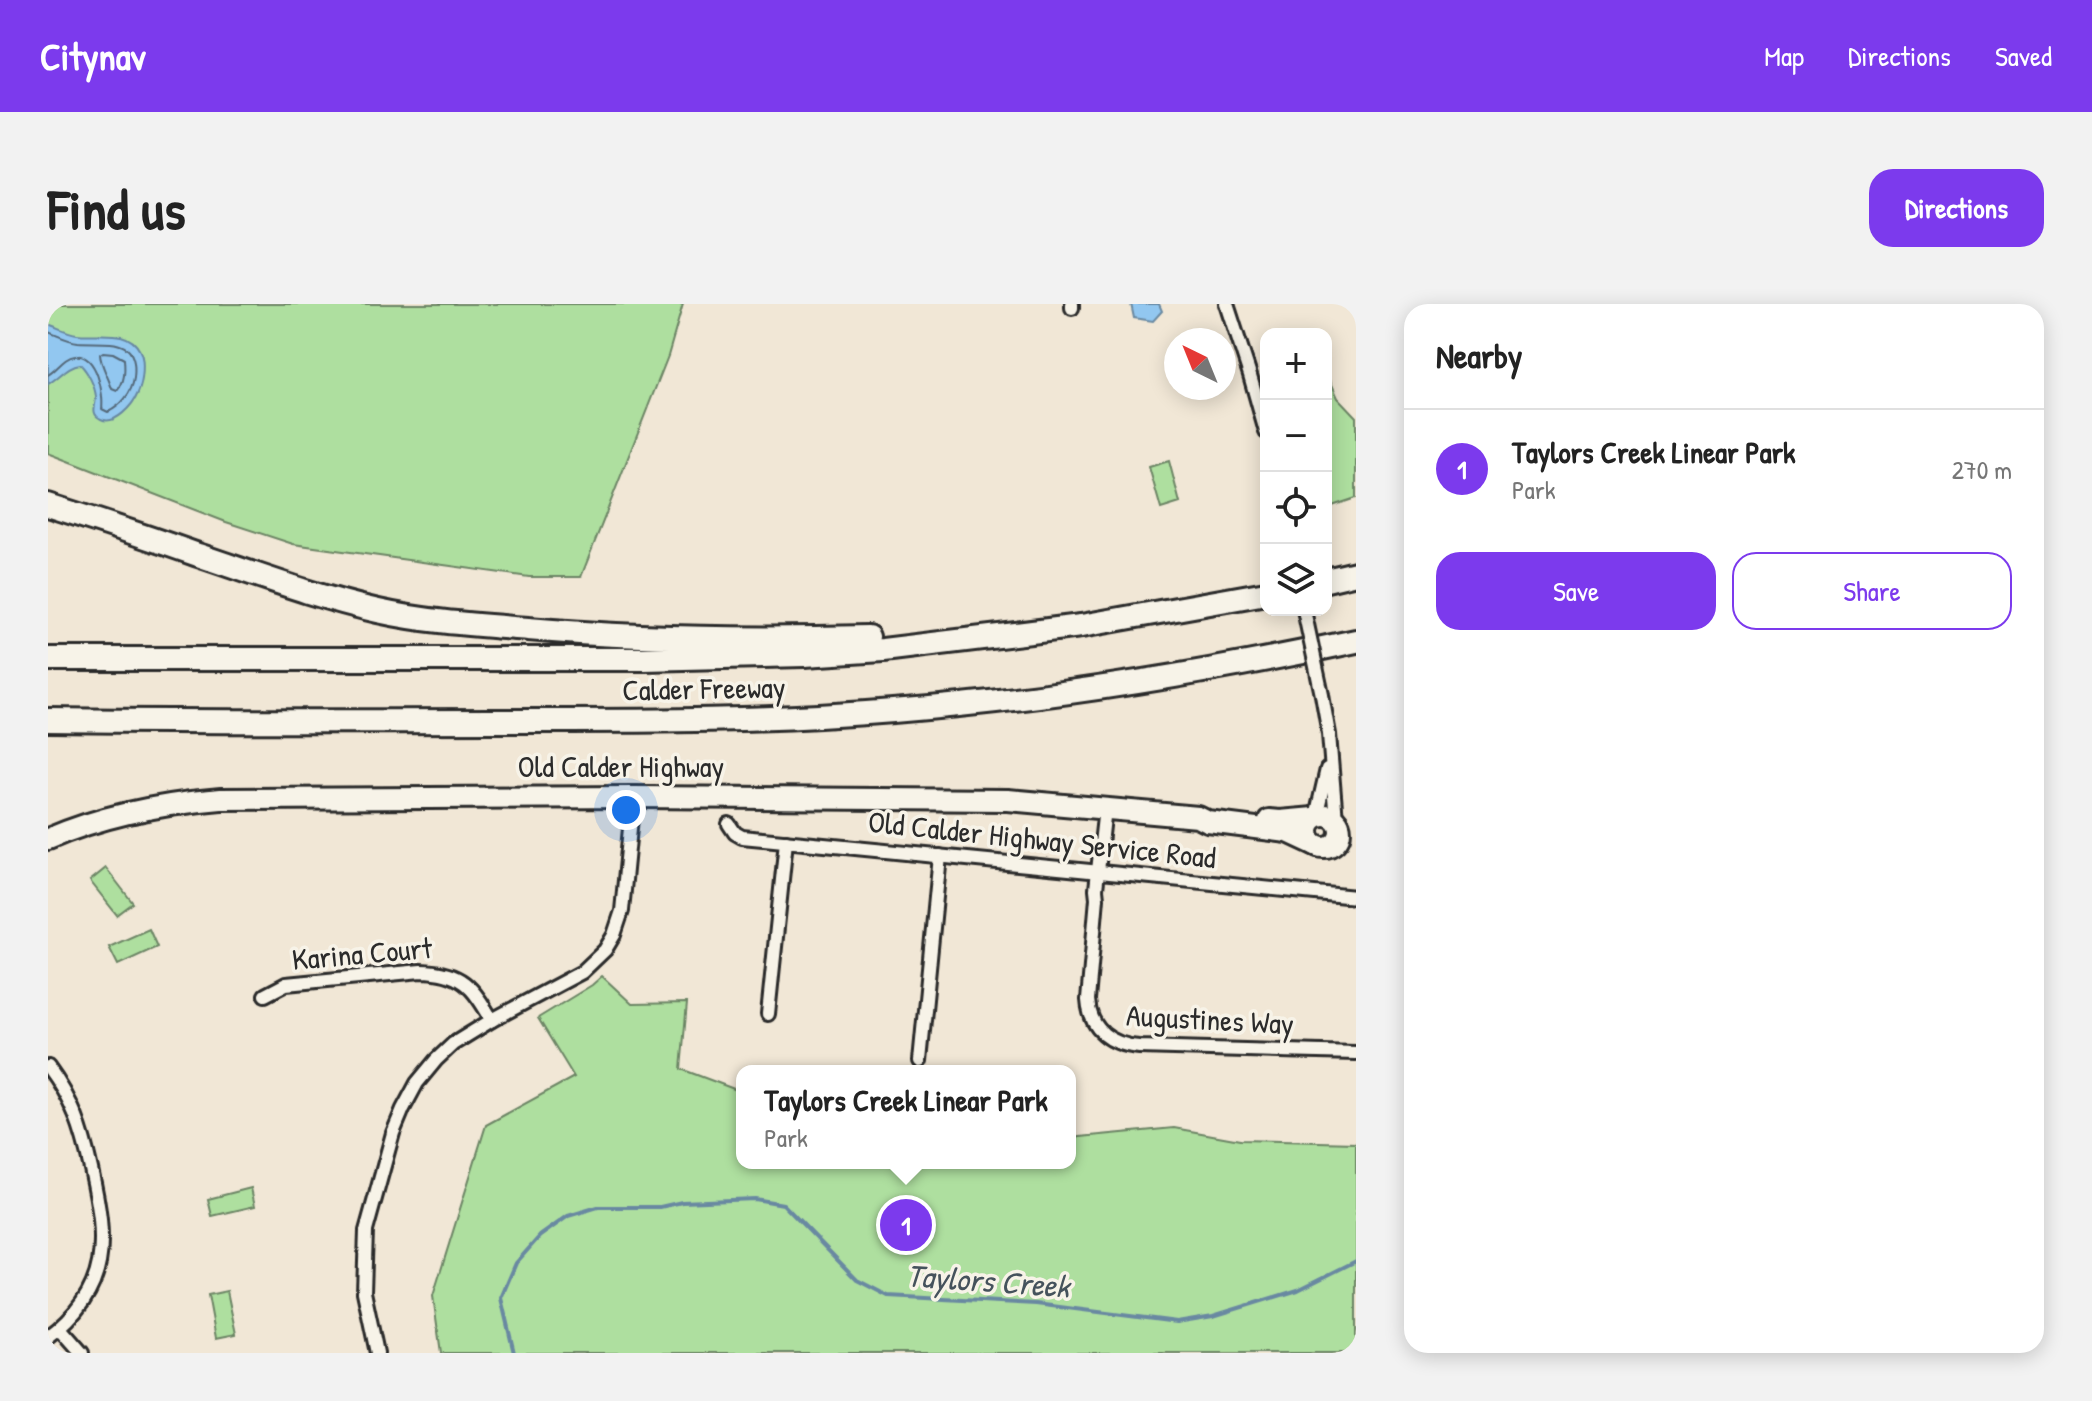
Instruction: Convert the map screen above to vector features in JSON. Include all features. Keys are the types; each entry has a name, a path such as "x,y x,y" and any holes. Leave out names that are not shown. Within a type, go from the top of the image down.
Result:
{"highway":[{"path":"48,505 312,594 382,612 449,623 632,637 756,639 938,634 1152,614"},
{"path":"1332,579 1356,573"},
{"name":"Calder Freeway","path":"48,659 644,659 804,655 992,638 1081,626 1260,594"},
{"name":"Calder Freeway","path":"48,723 704,720 890,712 1036,697 1132,683 1356,641"}],"main road":[{"name":"Old Calder Highway","path":"48,839 125,813 176,803 221,799 633,797 993,800 1198,817 1208,822 1288,832 1325,846"},
{"name":"Old Calder Highway","path":"1198,817 1209,812 1280,821 1332,820"},
{"path":"1325,846 1340,834 1332,820 1310,823 1308,833 1313,843 1325,846 1356,840"}],"street":[{"path":"1227,304 1260,411"},
{"path":"1305,616 1329,734 1332,820"},
{"path":"1330,754 1332,820"},
{"path":"377,1353 364,1292 366,1231 393,1133 403,1109 417,1083 453,1044 582,972 605,950 622,911 633,797"},
{"name":"Augustines Way","path":"1105,808 1088,1000 1092,1020 1109,1040 1139,1047 1356,1053"},
{"name":"Old Calder Highway Service Road","path":"729,824 742,837 1356,897"},
{"path":"768,1014 786,841"},
{"path":"920,1061 940,856"},
{"name":"Karina Court","path":"265,995 286,984 432,971 460,979 478,998 492,1020"},
{"path":"48,1067 79,1119 103,1233 93,1284 84,1301 48,1337"},
{"path":"60,1328 82,1353"}],"green space":[{"path":"48,304 683,304 668,356 581,577 529,577 293,544 226,522 48,453"},
{"path":"1332,384 1338,398 1356,417 1356,498 1332,506"},
{"path":"1169,461 1180,503 1161,509 1149,467"},
{"path":"106,868 133,903 117,915 90,881"},
{"path":"149,929 157,947 118,965 109,947"},
{"path":"602,976 632,1004 687,1003 681,1069 736,1090 736,1169 1076,1169 1076,1137 1174,1128 1240,1140 1356,1143 1356,1353 441,1353 433,1296 486,1125 574,1077 538,1018"},
{"path":"251,1188 255,1206 212,1216 208,1199"},
{"path":"227,1291 236,1334 216,1338 208,1295"}],"water":[{"path":"1131,304 1159,304 1162,311 1153,321 1134,318"},
{"path":"48,324 77,334 120,336 135,344 142,355 140,388 136,398 118,417 106,420 98,417 94,388 80,364 48,384"}],"waterway":[{"name":"Taylors Creek","path":"514,1353 501,1298 516,1263 540,1236 568,1216 598,1207 660,1207 682,1202 755,1199 783,1204 857,1280 888,1296 1036,1304 1177,1322 1213,1316 1298,1290 1356,1261"}],"place":[{"name":"Taylors Creek Linear Park","path":"906,1225"}]}
